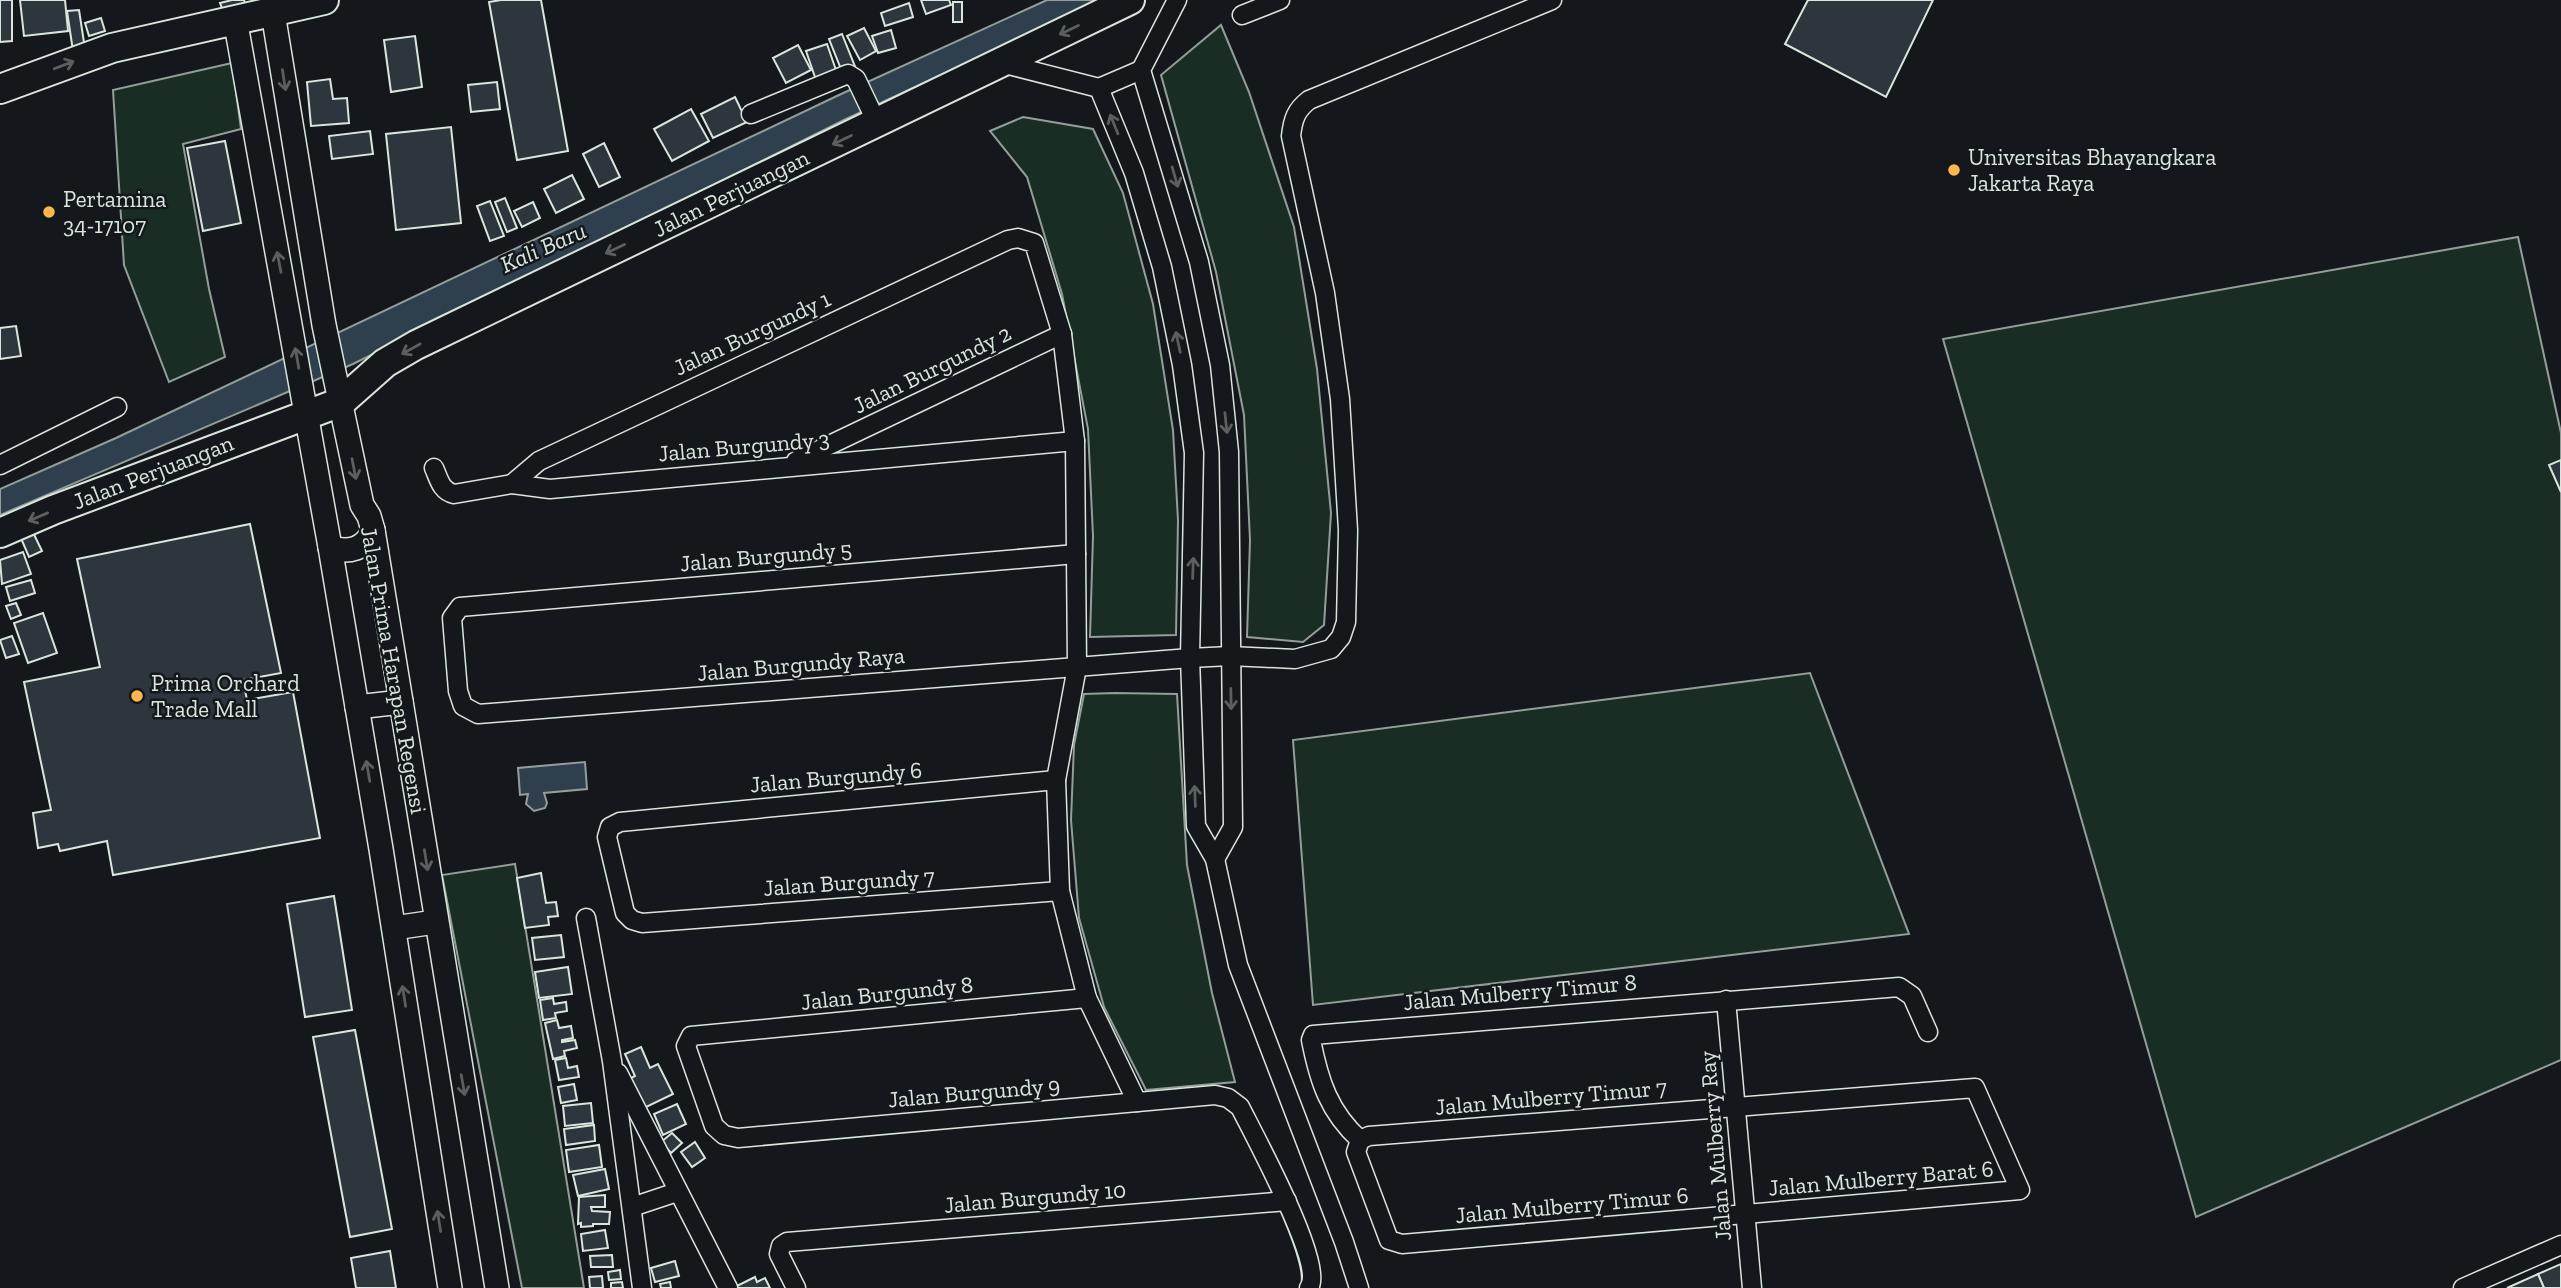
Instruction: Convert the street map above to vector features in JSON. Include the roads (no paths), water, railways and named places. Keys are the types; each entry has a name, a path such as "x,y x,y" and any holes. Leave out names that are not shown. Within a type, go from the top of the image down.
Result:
{"main road":[{"path":"0,89 112,48 324,0"},
{"name":"Jalan Perjuangan","path":"0,533 338,389 416,345 874,119 1001,63 1130,0"}],"street":[{"path":"1001,63 1100,88 1141,70 1177,0"},
{"path":"1242,15 1280,0"},
{"name":"Jalan Burgundy Raya","path":"478,714 1190,658 1230,656 1295,659 1331,649 1341,637 1346,622 1348,530 1340,399 1325,293 1291,136 1298,109 1309,100 1339,87 1552,0"},
{"name":"Jalan Prima Harapan Regensi","path":"272,13 324,325 362,505 373,530 497,1288"},
{"name":"Jalan Prima Harapan Regensi","path":"235,19 330,547 394,928 450,1288"},
{"path":"1141,70 1199,262 1220,365 1228,452 1233,827 1215,859"},
{"path":"751,114 843,75 852,75 874,119"},
{"path":"1100,88 1134,173 1156,245 1182,365 1194,453 1190,658 1196,827 1215,859 1238,965 1359,1288"},
{"name":"Jalan Burgundy 1","path":"512,484 539,461 1018,237 1034,243 1062,334"},
{"path":"1062,334 1075,441 1077,667 1056,780 1060,891 1087,998 1137,1102"},
{"name":"Jalan Burgundy 2","path":"786,466 1062,334"},
{"path":"0,465 117,407"},
{"name":"Jalan Burgundy 3","path":"434,468 442,487 454,494 512,484 550,489 1075,441"},
{"path":"324,513 338,500 362,505"},
{"path":"330,547 344,550 358,548 366,543 373,530"},
{"name":"Jalan Burgundy 5","path":"478,714 463,706 458,691 452,618 460,607 1076,554"},
{"path":"357,708 401,702"},
{"name":"Jalan Burgundy 6","path":"642,923 632,920 625,913 607,837 610,828 620,822 1056,780"},
{"name":"Jalan Burgundy 7","path":"642,923 1060,891"},
{"path":"586,918 612,1061 642,1288"},
{"path":"394,928 435,922"},
{"name":"Jalan Mulberry Timur 8","path":"1364,1138 1343,1125 1328,1100 1317,1072 1311,1040 1313,1035 1899,987 1912,996 1928,1032"},
{"name":"Jalan Burgundy 8","path":"738,1138 724,1135 714,1126 686,1046 691,1036 1087,998"},
{"name":"Jalan Mulberry Ray","path":"1726,1000 1752,1288"},
{"path":"612,1061 728,1288"},
{"name":"Jalan Mulberry Timur 7","path":"1364,1138 1975,1088 2020,1190"},
{"name":"Jalan Burgundy 9","path":"738,1138 1215,1095 1228,1098 1240,1107 1287,1201"},
{"name":"Jalan Mulberry Timur 6","path":"1364,1138 1356,1152 1389,1240 1402,1244 1746,1215"},
{"name":"Jalan Mulberry Barat 6","path":"1746,1215 2020,1190"},
{"path":"632,1207 677,1192"},
{"path":"1287,1201 1313,1274 1309,1288"},
{"name":"Jalan Burgundy 10","path":"796,1288 779,1254 781,1246 786,1242 1287,1201"},
{"path":"2474,1286 2561,1245"}],"water":[{"name":"Kali Baru","path":"1047,0 1103,0 846,119 353,364 0,515 0,489 116,438 839,95"},
{"path":"585,762 587,789 544,793 547,803 545,808 534,811 526,804 528,794 520,795 518,768"}],"place":[{"name":"Universitas Bhayangkara Jakarta Raya","path":"1954,170"},
{"name":"Pertamina 34-17107","path":"49,212"},
{"name":"Prima Orchard Trade Mall","path":"137,696"}]}
